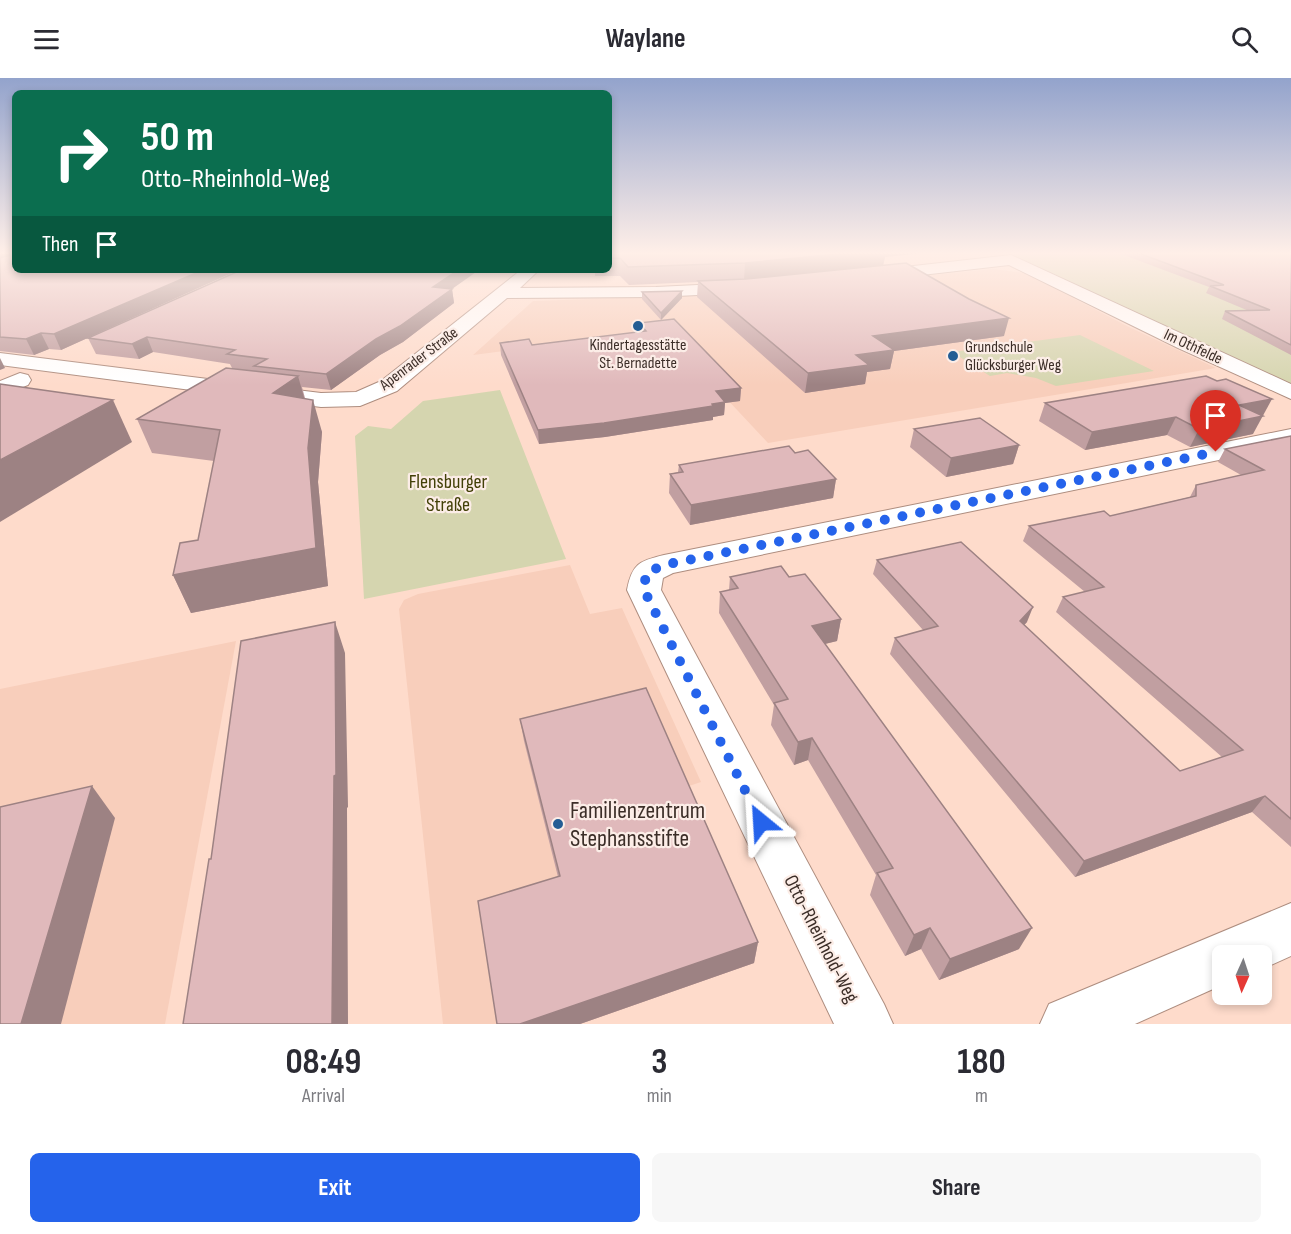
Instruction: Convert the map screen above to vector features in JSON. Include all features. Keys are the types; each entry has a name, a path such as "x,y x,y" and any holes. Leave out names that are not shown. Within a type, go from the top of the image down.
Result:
{"street":[{"name":"Apenrader Straße","path":"50,365 321,400 360,399 389,386 499,296"},
{"name":"Im Othfelde","path":"1091,296 1185,344 1291,392"},
{"path":"0,359 50,365 83,350"},
{"name":"Otto-Rheinhold-Weg","path":"864,1024 644,590 646,573 664,565 1291,437"},
{"path":"1254,945 1291,929"},
{"path":"1069,1024 1212,962"}],"shaded area":[{"name":"Grundschule Glücksburger Weg","path":"677,296 1070,296 1216,368 768,443 695,365 544,346 473,355 533,301"},
{"name":"Familienzentrum Stephansstifte","path":"570,565 590,614 622,608 701,782 680,789 754,963 580,1024 443,1024 399,609 404,600 418,594"},
{"path":"236,641 165,1024 0,1024 0,689"}],"green space":[{"path":"1088,296 1291,296 1291,392"},
{"path":"1080,335 1154,371 1056,386 1036,378 1007,373 990,376 952,352"},
{"name":"Flensburger Straße","path":"500,390 566,559 364,599 355,436 368,426 391,429 423,401"}],"building":[{"path":"0,296 142,296 54,334 41,333 26,339 0,337"},
{"path":"182,296 442,296 326,374 254,366 267,359 227,354 235,350 147,337 132,344 88,338"},
{"path":"646,296 677,296 661,313"},
{"path":"716,296 964,296 1009,318 873,336 894,350 856,355 869,365 808,373"},
{"path":"1235,296 1291,296 1291,345 1225,311 1270,310"},
{"path":"674,319 741,388 716,391 725,402 712,404 713,406 604,423 538,430 500,343 529,339 532,345 646,331 639,323"},
{"path":"226,368 298,376 273,393 313,400 308,448 316,548 173,575 180,543 198,540 220,430 137,419"},
{"path":"1206,376 1217,381 1226,379 1272,399 1239,405 1263,416 1199,429 1176,417 1092,432 1045,403"},
{"path":"0,384 113,400 0,460"},
{"path":"980,418 1019,445 951,458 914,429"},
{"path":"1291,436 1291,819 1265,796 1084,861 895,638 938,626 877,560 961,542 1033,607 1020,621 1180,771 1243,750 1063,597 1104,587 1029,526 1104,511 1110,516 1196,496 1196,485 1264,470 1225,449"},
{"path":"789,446 795,453 808,450 836,479 691,505 670,474 683,472 679,465"},
{"path":"781,566 789,577 805,574 841,619 812,626 1032,928 950,959 930,928 914,935 877,873 893,868 812,738 798,742 774,703 788,699 720,592 738,588 730,577"},
{"path":"335,622 336,775 334,776 332,1024 183,1024 209,859 211,859 241,641"},
{"path":"646,688 758,942 520,1024 497,1024 478,901 560,876 520,719"},
{"path":"92,786 21,1024 0,1024 0,807"}],"place":[{"name":"Kindertagesstätte St. Bernadette","path":"638,326"},
{"name":"Grundschule Glücksburger Weg","path":"953,356"},
{"name":"Familienzentrum Stephansstifte","path":"558,824"}],"route":[{"path":"761,822 644,590 646,573 664,565 1216,452"}]}
